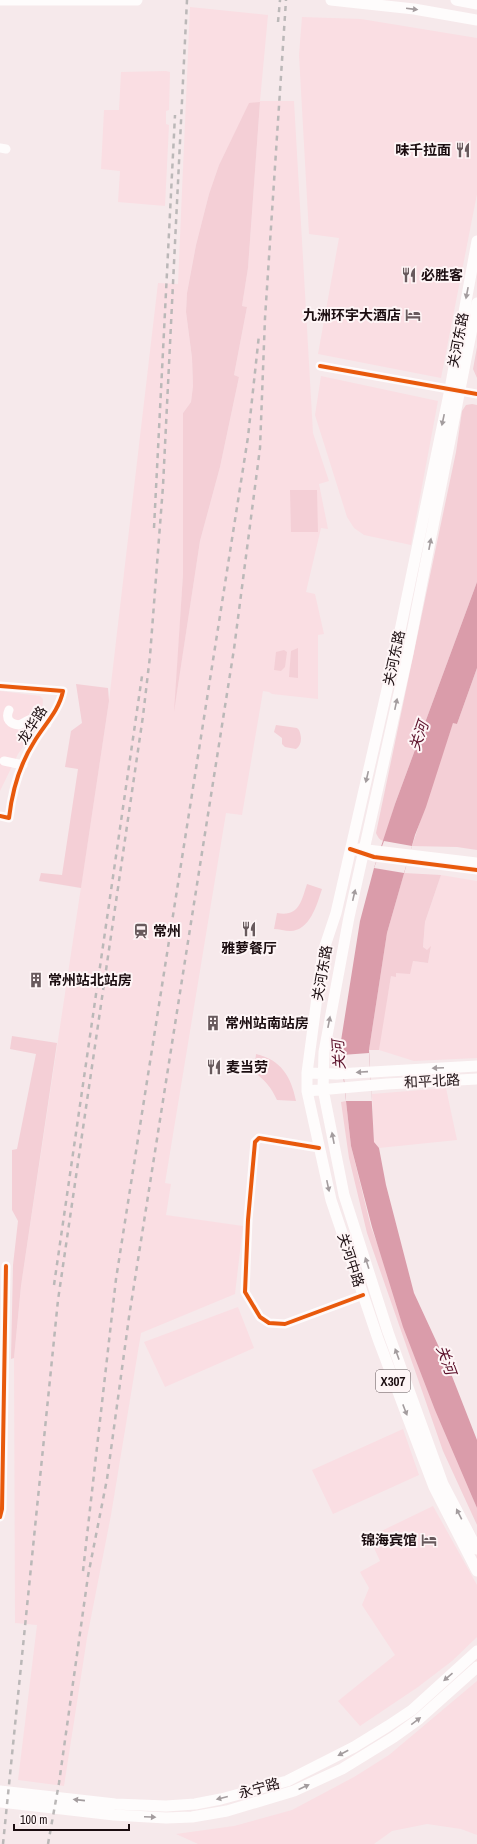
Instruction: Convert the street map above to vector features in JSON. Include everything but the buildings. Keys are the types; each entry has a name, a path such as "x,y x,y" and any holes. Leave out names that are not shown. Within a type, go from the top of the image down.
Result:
{"main road":[{"path":"0,0 137,0"},
{"path":"331,0 414,9 477,20"},
{"path":"456,0 477,4"},
{"name":"关河东路","path":"323,1075 324,1052 349,917 370,852 408,653 455,387 477,241"},
{"name":"关河东路","path":"307,1073 323,952 336,913 455,387 477,302"},
{"name":"和平北路","path":"307,1073 323,1075 477,1066"},
{"name":"关河中路","path":"307,1073 307,1091 331,1200 362,1295 434,1487 477,1571"},
{"name":"关河中路","path":"323,1075 323,1089 344,1195 388,1332 443,1484 477,1549"},
{"name":"和平北路","path":"307,1091 387,1084 477,1079"},
{"name":"永宁路","path":"0,1791 115,1804 166,1806 194,1804 221,1799 287,1781 341,1754 412,1710 477,1651"},
{"name":"永宁路","path":"0,1802 114,1815 166,1818 192,1818 227,1811 294,1791 342,1769 394,1737 419,1719 477,1667"}],"street":[{"path":"321,364 455,387 477,388"},
{"path":"455,387 477,394"},
{"name":"龙华路","path":"0,686 63,691 52,717 34,742 23,765 5,817"},
{"path":"9,710 7,715 8,720 13,724 19,726 28,719 35,718 47,724"},
{"path":"4,761 23,765"},
{"path":"350,849 477,870"},
{"path":"419,860 477,862"},
{"path":"320,1148 259,1138 255,1142 248,1220 245,1292 260,1317 269,1323 285,1324 362,1295"},
{"path":"0,1517 2,1509 6,1266"}],"shaded area":[{"path":"190,7 268,15 260,101 294,101 313,433 329,481 319,484 328,529 321,528 306,592 315,594 324,634 318,635 318,699 272,694 263,691 242,815 226,813 165,1183 171,1184 166,1215 243,1226 235,1294 141,1333 111,1515 87,1638 64,1786 18,1780 37,1625 15,1623 14,1358 21,1286 109,701 158,283 178,284","holes":["260,102 248,268 242,306 247,307 234,375 239,377 220,467 200,541 175,705 183,574 183,413 191,402 193,386 192,358 186,312 187,293 196,245 209,194 219,165 249,104"]},
{"path":"302,17 361,19 477,38 477,194 441,378 318,354 339,238 309,234 299,55"},
{"path":"121,72 170,72 169,110 166,111 166,124 169,125 165,206 118,202 120,171 101,169 104,110 119,110"},
{"path":"260,102 248,268 242,306 247,307 234,375 239,377 220,467 200,541 174,712 183,574 183,413 191,402 193,386 192,358 186,312 187,293 196,245 209,194 219,165 249,103"},
{"path":"477,347 477,378 473,369"},
{"path":"321,376 438,401 411,545 364,535 354,528 347,517 315,415"},
{"path":"466,405 477,405 477,582 395,804 384,841 378,837 376,833 456,452 462,411"},
{"path":"290,490 317,490 318,532 291,532"},
{"path":"477,582 477,668 457,724 453,723 426,807 415,835 387,933 369,1050 374,1142 379,1148 386,1185 414,1293 450,1371 477,1440 477,1508 435,1410 403,1327 372,1227 351,1146 340,1047 360,921 374,868 395,804"},
{"path":"298,648 298,678 289,677 291,651"},
{"path":"284,650 287,652 285,667 281,671 274,670 276,652"},
{"path":"477,668 477,850 457,847 412,846 453,722 457,724"},
{"path":"76,684 108,688 109,701 81,888 39,881 41,873 62,875 78,769 65,767 71,731 82,723"},
{"path":"0,691 40,696 43,699 42,714 33,733 18,754 0,791"},
{"path":"276,725 297,728 299,730 301,741 296,749 285,747 282,744 282,738 274,732"},
{"path":"404,873 441,875 425,922 423,947 427,950 431,946 428,963 413,961 410,974 396,973 396,977 391,976 379,1050 369,1050 387,933"},
{"path":"441,875 477,881 477,1058 414,1061 379,1050 380,1039 391,976 413,961 428,963 431,947 427,951 423,947 425,922"},
{"path":"307,884 322,889 315,909 308,922 297,930 290,931 274,929 277,913 290,913 295,910 301,902"},
{"path":"12,1036 57,1043 21,1286 14,1358 11,1359 13,1265 18,1221 12,1210 12,1150 17,1149 36,1054 10,1049"},
{"path":"256,1054 272,1060 284,1070 291,1084 296,1101 277,1100 267,1084 254,1072"},
{"path":"446,1088 457,1140 379,1148 374,1142 372,1094"},
{"path":"346,1101 351,1146 371,1227 477,1508 477,1525 443,1451 367,1233 349,1158 341,1102"},
{"path":"238,1307 254,1348 165,1387 144,1342"},
{"path":"403,1429 419,1475 333,1514 312,1470"},
{"path":"433,1506 477,1585 477,1637 452,1661 418,1687 360,1726 338,1701 395,1655 362,1605 369,1588 360,1572 380,1561 369,1537"},
{"path":"477,1681 477,1835 461,1829 427,1824 392,1831 374,1844 198,1844 176,1834 234,1826 292,1810 354,1777 389,1755"}],"pier":[{"path":"384,841 412,846 404,873 374,868"},
{"path":"369,1053 372,1101 346,1101 342,1055"}],"railway":[{"path":"3,1844 58,1300 143,716 150,656 163,486 187,0"},
{"path":"278,22 280,0"},
{"path":"48,1844 59,1783 88,1576 107,1479 129,1317 234,649 260,448 265,318 286,0"},
{"path":"154,528 175,115"},
{"path":"83,1571 116,1279 248,437 259,335"},
{"path":"54,1285 142,676"}],"cycle path":[{"path":"320,366 477,394"},
{"path":"0,686 63,691 55,711 34,742 21,769 12,798 9,818 0,816"},
{"path":"350,849 374,857 477,870"},
{"path":"319,1148 259,1138 255,1142 248,1220 245,1292 260,1317 269,1323 285,1324 363,1295"},
{"path":"0,1517 2,1509 6,1266"}],"place":[{"name":"味千拉面","path":"463,150"},
{"name":"必胜客","path":"409,275"},
{"name":"九洲环宇大酒店","path":"413,315"},
{"name":"雅萝餐厅","path":"249,929"},
{"name":"常州","path":"141,931"},
{"name":"常州站北站房","path":"36,980"},
{"name":"常州站南站房","path":"213,1023"},
{"name":"麦当劳","path":"214,1067"},
{"name":"锦海宾馆","path":"429,1540"}],"water label":[{"name":"关河","path":"419,736"},
{"name":"关河","path":"339,1055"},
{"name":"关河","path":"446,1360"}]}
